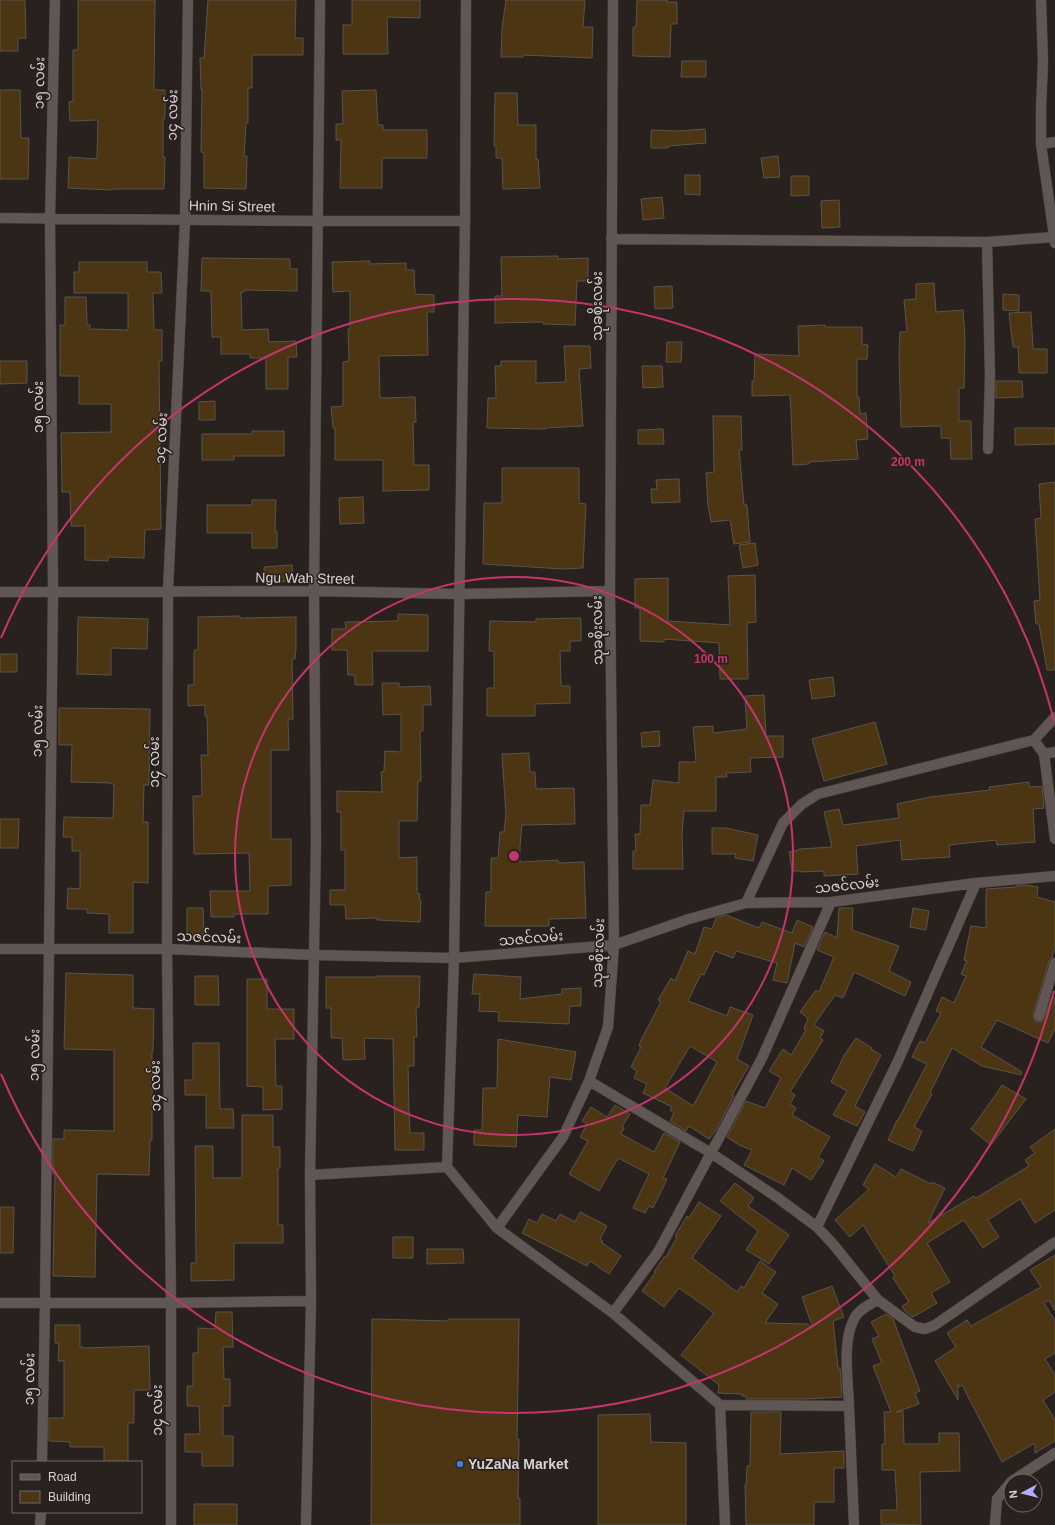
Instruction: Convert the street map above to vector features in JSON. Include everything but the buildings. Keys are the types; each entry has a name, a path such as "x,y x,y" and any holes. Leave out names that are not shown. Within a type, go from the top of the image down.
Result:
{"street":[{"name":"၁၅ လမ်း","path":"42,1461 52,592 50,218 55,0"},
{"name":"၁၄ လမ်း","path":"171,1525 171,1303 167,949 168,591 185,220 188,0"},
{"path":"306,1525 311,1301 310,1175 316,841 314,591 320,0"},
{"path":"466,0 465,221 454,958 447,1167 497,1228 613,1312 720,1405 849,1406"},
{"name":"သုခစိုးလမ်း","path":"497,1228 563,1137 589,1081 608,1027 614,945 610,591 613,0"},
{"path":"611,238 987,242 1055,240 1041,144 1040,109 1043,62 1041,0"},
{"path":"1041,144 1055,142"},
{"name":"Hnin Si Street","path":"0,218 465,221"},
{"path":"987,242 990,376 988,449"},
{"name":"Ngu Wah Street","path":"0,592 314,591 459,594 610,591"},
{"path":"746,903 783,823 802,804 818,794 1034,740 1055,717"},
{"path":"1034,740 1044,754 1055,839"},
{"path":"1044,754 1055,752"},
{"name":"သဇင်လမ်း","path":"0,949 167,949 314,955 454,958 614,945 689,919 746,903 831,902 976,883 1055,876"},
{"path":"817,1228 898,1061 976,883"},
{"path":"613,1312 658,1252 762,1058 831,902"},
{"path":"1039,1016 1055,963"},
{"path":"589,1081 711,1153 778,1198 817,1228 878,1300 915,1327 925,1328 935,1325 1055,1242"},
{"path":"310,1175 447,1167"},
{"path":"854,1525 847,1345 854,1318 865,1307 878,1300"},
{"path":"0,1302 171,1303 311,1301"},
{"path":"720,1405 725,1525"},
{"path":"1024,1473 1055,1453"},
{"path":"995,1525 997,1500 1003,1492"},
{"path":"40,1525 41,1513"}],"place":[{"name":"YuZaNa Market","path":"460,1464"}]}
